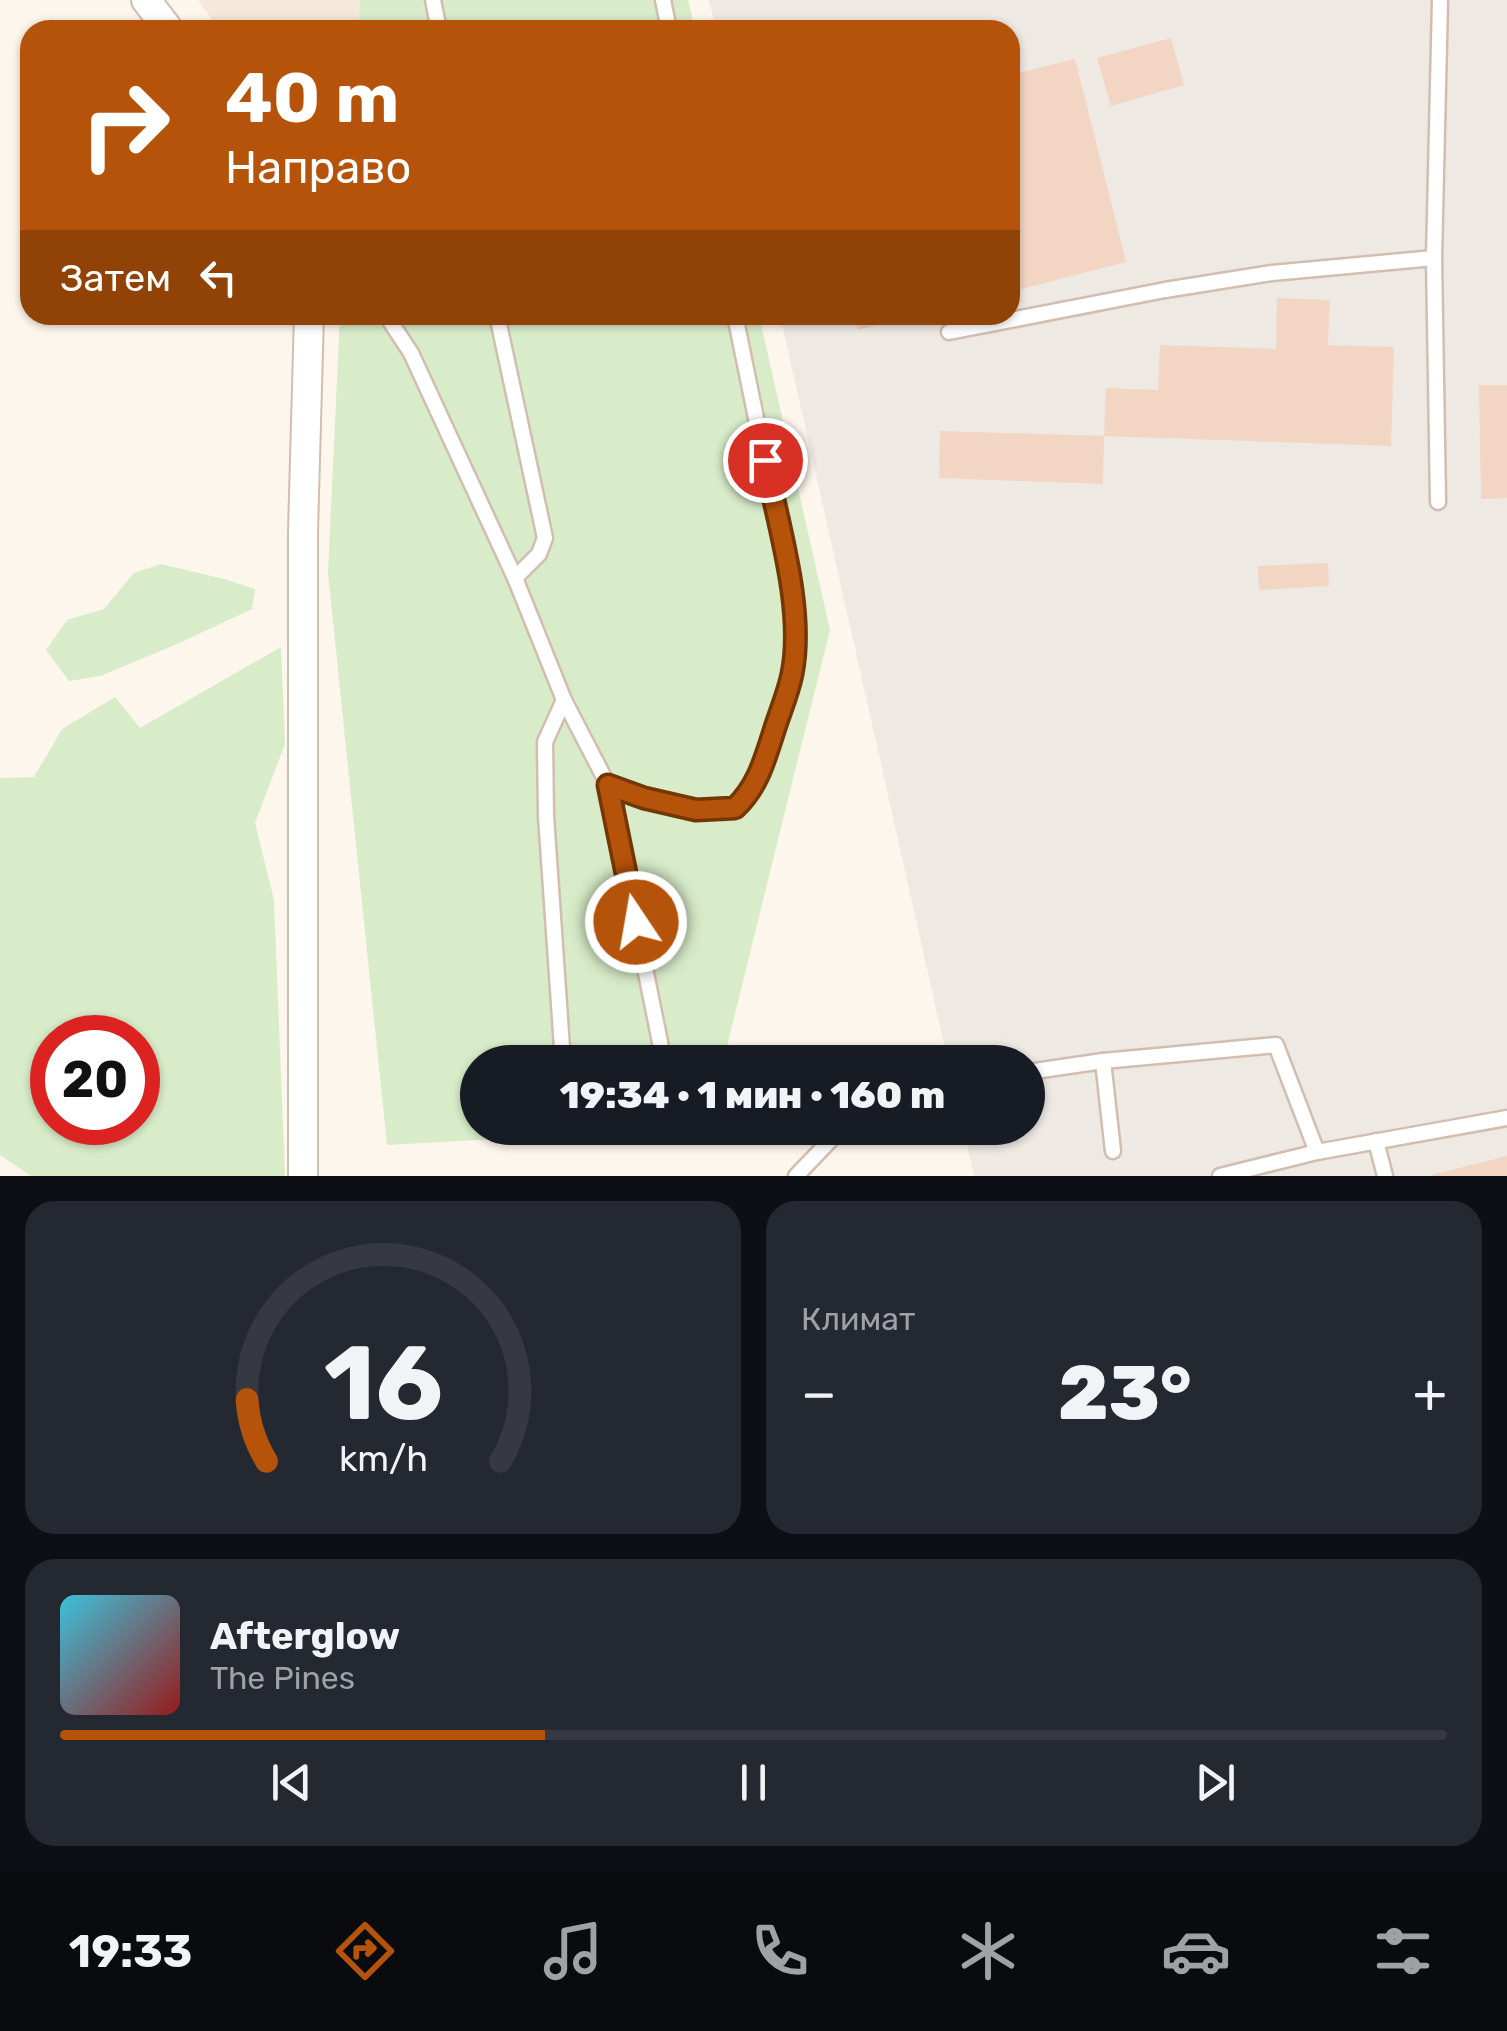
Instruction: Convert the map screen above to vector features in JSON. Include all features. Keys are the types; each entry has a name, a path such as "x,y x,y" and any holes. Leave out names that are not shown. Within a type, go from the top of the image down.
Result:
{"street":[{"path":"146,0 161,20"},
{"path":"303,1176 303,550 309,325"}],"lane":[{"path":"1438,502 1434,258 1440,0"},
{"path":"1020,318 1272,273 1434,258"},
{"path":"393,325 411,353 515,578 564,700 608,785 661,1045"},
{"path":"499,325 545,538 539,554 515,578"},
{"path":"608,785 696,810 735,808 749,795 761,772 792,674 792,596 737,325"},
{"path":"948,332 984,325"},
{"path":"562,1045 546,816 545,742 564,700"},
{"path":"1045,1069 1103,1060 1276,1045 1317,1152"},
{"path":"1103,1060 1113,1151"},
{"path":"1220,1176 1317,1152 1507,1118"},
{"path":"1376,1141 1385,1176"},
{"path":"796,1176 826,1145"}],"shaded area":[{"path":"198,0 360,0 359,20 212,20"},
{"path":"709,0 1507,0 1507,1176 974,1176 967,1145 1045,1145 1045,1045 944,1045 782,325 1020,325 1020,20 714,20"}],"green space":[{"path":"360,0 688,0 693,20 359,20"},
{"path":"340,325 761,325 830,630 727,1045 460,1045 460,1141 387,1145 328,573"},
{"path":"161,564 255,589 252,609 100,676 69,681 46,650 67,620 104,609 134,573"},
{"path":"281,647 285,744 255,823 274,900 285,1176 31,1176 0,1155 0,778 34,777 62,729 115,697 140,728"}],"building":[{"path":"1171,38 1184,85 1111,106 1097,58"},
{"path":"1075,59 1126,262 1020,289 1020,73"},
{"path":"1277,298 1330,300 1328,345 1394,347 1391,446 1104,436 1106,388 1158,390 1160,345 1276,349"},
{"path":"1479,385 1507,385 1507,498 1481,499"},
{"path":"940,431 1104,436 1103,484 939,478"},
{"path":"1328,563 1329,586 1259,590 1258,566"},
{"path":"1507,1156 1507,1176 1431,1176 1431,1175"}],"route":[{"path":"636,922 608,785 696,810 735,808 749,795 761,772 792,674 792,596 765,460"}]}
